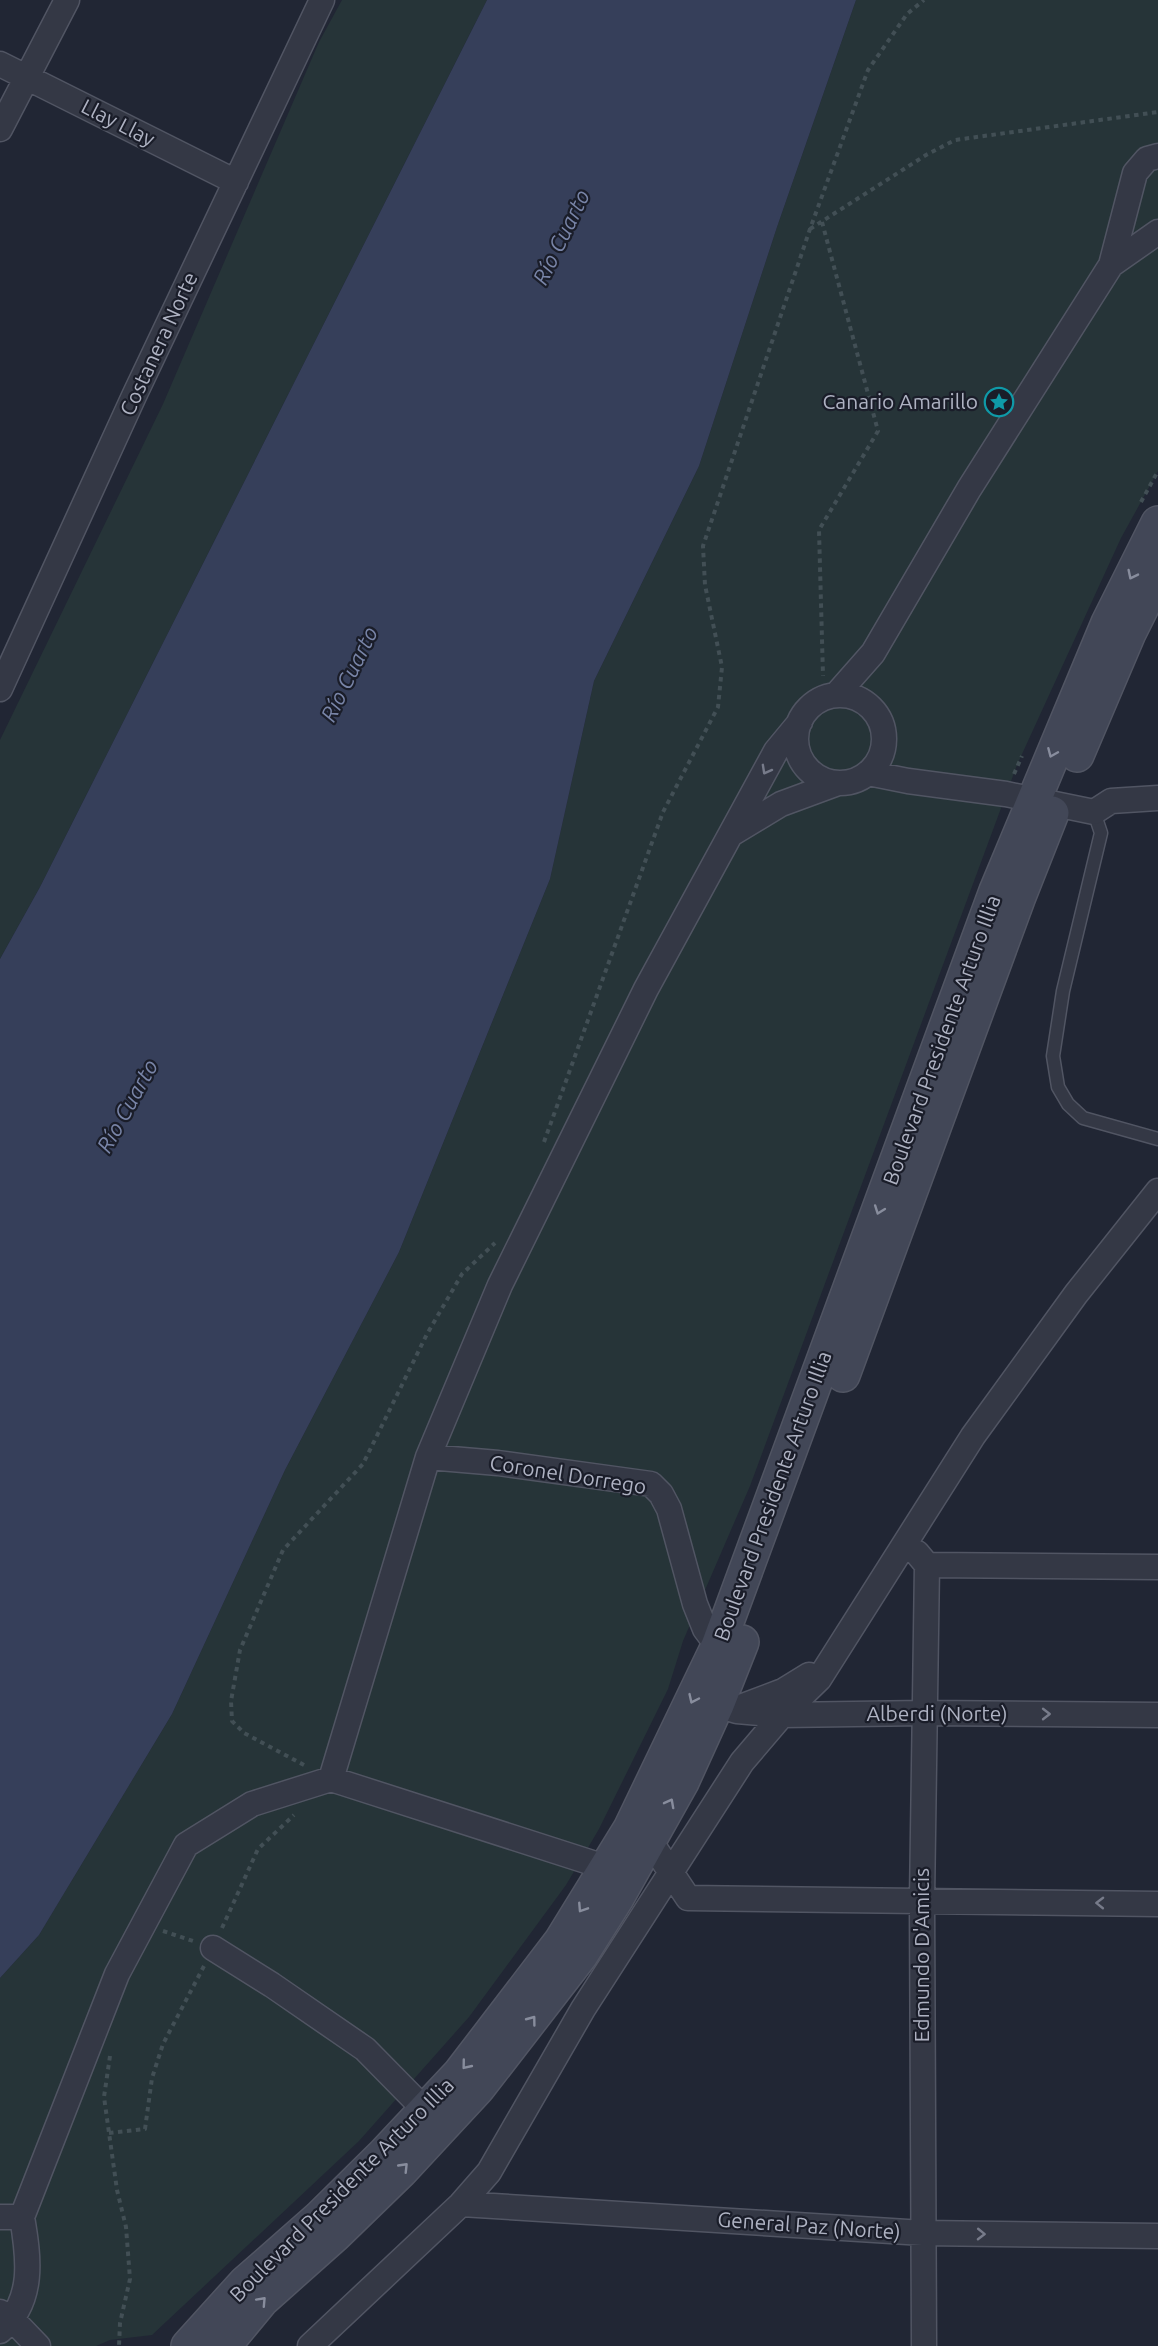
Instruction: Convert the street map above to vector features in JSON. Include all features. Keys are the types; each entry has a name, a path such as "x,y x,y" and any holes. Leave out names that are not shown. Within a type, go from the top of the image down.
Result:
{"main road":[{"name":"Boulevard Presidente Arturo Illia","path":"224,2346 262,2300 335,2235 401,2171 478,2088 581,1955 725,1656 914,1186 1018,899 1031,799 1108,623 1147,516"},
{"name":"Boulevard Presidente Arturo Illia","path":"1031,799 1129,633 1158,575"},
{"name":"Boulevard Presidente Arturo Illia","path":"188,2346 246,2283 319,2218 384,2154 460,2073 506,2015 561,1941 608,1868 640,1835 682,1782 725,1707 725,1656"}],"street":[{"path":"0,129 67,0"},
{"name":"Costanera Norte","path":"0,689 134,396 322,0"},
{"name":"Llay Llay","path":"0,64 236,182"},
{"path":"839,698 873,653 969,489 1111,265 1135,173 1147,159 1158,156"},
{"path":"1111,265 1158,232"},
{"path":"331,1779 428,1457 500,1285 646,989 776,751 814,704 839,698 871,707 908,781"},
{"path":"800,722 797,736 798,750 803,763 812,773 824,780 838,783"},
{"path":"731,835 781,804 838,783 859,779 868,773 878,762 883,748 884,733"},
{"path":"868,773 1031,799 1094,812 1111,801 1158,798"},
{"path":"310,2346 460,2204 489,2172 583,2009 673,1873 742,1762 782,1715 819,1679 973,1436 1076,1294 1158,1191"},
{"name":"Coronel Dorrego","path":"428,1457 498,1463 651,1484 662,1494 669,1509 695,1604 705,1629 725,1656"},
{"path":"908,1541 927,1565 1158,1567"},
{"name":"Edmundo D'Amicis","path":"924,2346 922,1900 927,1565"},
{"path":"725,1707 783,1691 830,1662"},
{"name":"Alberdi (Norte)","path":"725,1707 782,1715 925,1713 1158,1715"},
{"path":"38,2346 4,2321 25,2290 28,2257 11,2217 117,1974 186,1845 252,1804 331,1779 608,1868"},
{"path":"640,1835 673,1873 688,1898 1158,1904"},
{"path":"213,1948 272,1985 365,2049 425,2110"},
{"name":"General Paz (Norte)","path":"460,2204 923,2233 1158,2236"}],"lane":[{"path":"1094,812 1101,834 1063,991 1053,1056 1058,1087 1068,1104 1083,1118 1158,1139"}],"path":[{"path":"542,1147 663,812 718,707 722,667 705,585 703,546 810,229 868,70 907,14 924,0"},
{"path":"810,229 926,155 956,140 1158,112"},
{"path":"822,222 878,431 819,530 839,698"},
{"path":"1147,516 1158,471"},
{"path":"1022,755 1031,799"},
{"path":"331,1779 244,1733 232,1721 231,1701 240,1650 284,1550 363,1464 427,1334 462,1274 503,1236"},
{"path":"109,2133 146,2129 152,2078 163,2044 213,1948 258,1849 299,1810"},
{"path":"158,1932 164,1931 213,1948"},
{"path":"111,2051 104,2097 117,2190 126,2227 130,2278 120,2323 119,2346"}],"shaded area":[{"path":"342,0 487,0 40,887 0,959 0,740 163,404 319,42"},
{"path":"856,0 1158,0 1158,471 1121,538 1017,765 750,1486 683,1641 668,1689 599,1829 566,1885 469,2017 359,2141 152,2335 110,2340 96,2346 0,2346 0,1978 39,1935 172,1714 285,1470 399,1252 550,879 594,681 699,466 777,227"}],"water":[{"name":"Río Cuarto","path":"487,0 856,0 777,227 699,466 594,681 550,879 399,1252 285,1470 172,1714 39,1935 0,1978 0,959 40,887"}],"place":[{"name":"Canario Amarillo","path":"999,402"}]}
